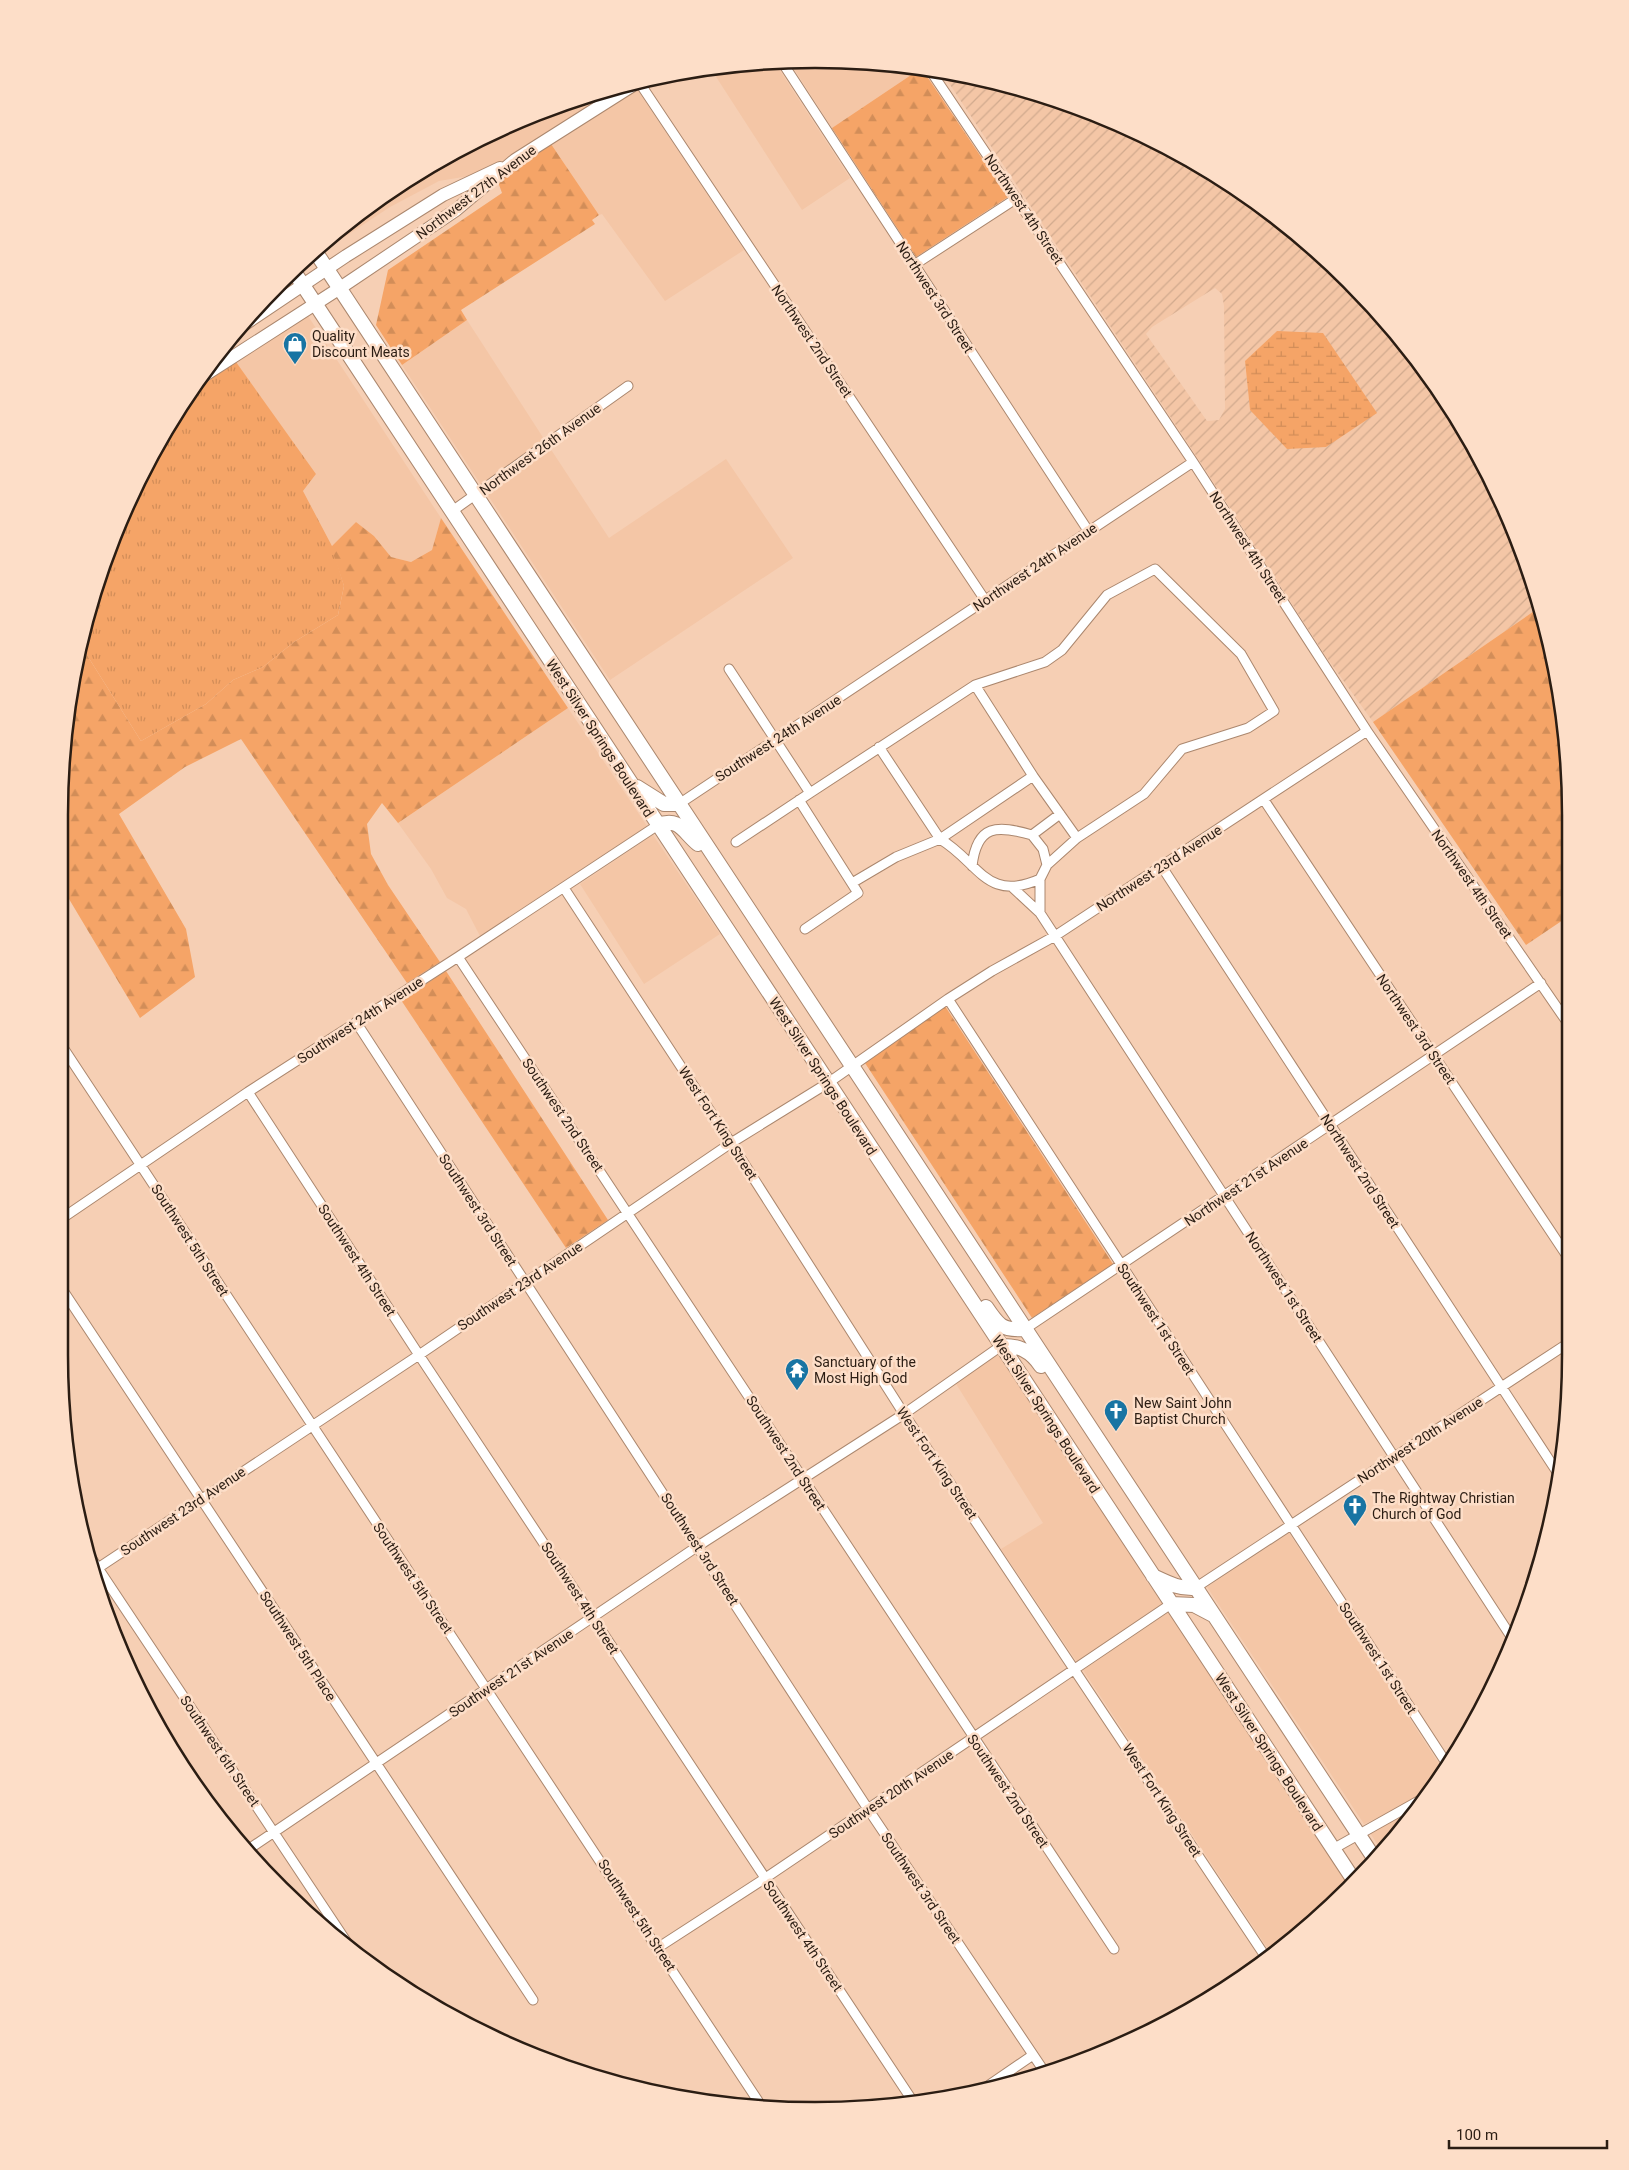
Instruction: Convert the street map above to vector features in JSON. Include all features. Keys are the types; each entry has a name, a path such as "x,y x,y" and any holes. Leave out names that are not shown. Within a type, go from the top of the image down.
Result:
{"main road":[{"name":"Northwest 27th Avenue","path":"217,367 456,210 516,160 622,93"},
{"path":"261,313 443,195 516,160"},
{"name":"West Silver Springs Boulevard","path":"318,256 1371,1853"},
{"name":"West Silver Springs Boulevard","path":"297,276 1351,1876"},
{"path":"632,784 664,804 679,804"},
{"path":"658,825 673,822 710,852"},
{"path":"927,1235 942,1240 995,1320 1002,1327 1011,1330 1025,1329"},
{"path":"1001,1346 1013,1346 1024,1349 1035,1357 1073,1415 1082,1416"},
{"path":"1152,1575 1173,1586 1184,1589 1195,1588"},
{"path":"1171,1604 1194,1606 1213,1615"}],"street":[{"name":"Northwest 3rd Street","path":"786,69 1088,532"},
{"name":"Northwest 4th Street","path":"935,78 1193,462 1367,731 1562,1015"},
{"name":"Northwest 2nd Street","path":"643,88 985,600"},
{"path":"914,265 1017,198"},
{"name":"Northwest 26th Avenue","path":"451,512 628,386"},
{"name":"Northwest 24th Avenue","path":"878,673 1193,462"},
{"path":"736,842 975,685 1045,662 1062,650 1107,595 1155,569 1241,654 1274,711 1248,728 1182,749 1144,794 1077,838 1047,865 1040,879 1040,912"},
{"path":"729,669 810,793"},
{"name":"Southwest 24th Avenue","path":"679,804 878,673"},
{"path":"975,685 1033,776 1077,838"},
{"name":"Northwest 23rd Avenue","path":"948,999 992,971 1055,936 1367,731"},
{"path":"879,747 940,839 990,881 1002,886 1012,887 1026,886 1040,879"},
{"path":"852,883 896,857 940,839 1033,776"},
{"path":"799,800 858,893 804,929"},
{"name":"Northwest 3rd Street","path":"1264,800 1562,1248"},
{"path":"1032,835 1060,814"},
{"name":"Southwest 24th Avenue","path":"68,1214 248,1092 658,825"},
{"path":"972,866 978,840 986,832 998,828 1032,835 1043,849 1047,865"},
{"name":"Northwest 2nd Street","path":"1162,867 1553,1466"},
{"name":"Northwest 1st Street","path":"1012,887 1040,912 1508,1632"},
{"name":"West Fort King Street","path":"564,888 731,1143 904,1414 1263,1953"},
{"name":"Southwest 2nd Street","path":"458,957 628,1212 973,1738 1114,1948"},
{"name":"Northwest 21st Avenue","path":"1025,1329 1541,984"},
{"name":"Southwest 23rd Avenue","path":"99,1568 419,1355 731,1143 828,1082 948,999"},
{"name":"Southwest 1st Street","path":"948,999 1443,1759"},
{"name":"Southwest 3rd Street","path":"356,1022 868,1809 1041,2067"},
{"name":"Southwest 5th Street","path":"68,1055 659,1947 758,2100"},
{"name":"Southwest 4th Street","path":"248,1092 764,1879 909,2096"},
{"name":"Southwest 5th Place","path":"68,1298 533,2000"},
{"name":"Southwest 21st Avenue","path":"252,1847 698,1546 904,1414 1001,1346"},
{"name":"Northwest 20th Avenue","path":"1195,1588 1562,1347"},
{"name":"Southwest 6th Street","path":"103,1581 340,1931"},
{"name":"Southwest 20th Avenue","path":"659,1947 764,1879 1171,1604"},
{"path":"1333,1849 1410,1806"},
{"path":"997,2079 1033,2055"}],"shaded area":[{"path":"794,68 863,69 912,74 832,128"},
{"path":"779,69 850,178 802,210 714,74"},
{"path":"947,80 1008,93 1055,107 1100,124 1145,145 1230,193 1307,253 1343,286 1376,322 1436,399 1484,484 1505,529 1522,574 1533,612 1373,722 1325,655 1201,463","holes":["1215,288 1222,294 1224,306 1225,409 1219,420 1207,421 1146,334 1152,327","1277,331 1250,410 1245,362"]},
{"path":"637,89 744,250 665,301 602,214 599,215 551,144"},
{"path":"603,98 513,156 469,176 439,181 390,207 338,240 399,193 441,168 529,124"},
{"path":"287,285 289,288 277,296"},
{"path":"308,316 441,518 432,550 411,562 391,557 374,536 356,522 332,546 303,491 316,474 236,363 203,385 208,379"},
{"path":"467,320 544,439 481,485 402,365"},
{"path":"550,448 609,538 726,459 793,558 610,680 487,494"},
{"path":"568,708 647,826 480,936 466,909 447,898 431,869 398,823"},
{"path":"653,835 720,934 644,984 580,884"},
{"path":"998,1353 1145,1576 1144,1578 1163,1603 1077,1662 1001,1549 1043,1523 953,1379"},
{"path":"1289,1533 1440,1765 1418,1795 1390,1812 1364,1824 1207,1587"},
{"path":"1169,1612 1346,1880 1307,1917 1268,1949 1083,1670"},
{"path":"1401,1817 1378,1845 1370,1833"}],"green space":[{"path":"912,74 927,77 1008,197 916,257 832,128"},
{"path":"551,144 599,215 592,220 595,224 461,310 467,320 402,365 376,325 388,270 502,193 498,182 518,165"},
{"path":"1277,331 1323,333 1377,413 1326,447 1287,449 1250,410 1245,361"},
{"path":"236,362 316,474 303,491 332,546 344,586 338,615 294,642 263,667 233,680 206,704 141,741 86,653 107,574 124,529 168,441 204,384"},
{"path":"441,518 568,708 398,823 382,803 367,824 371,854 388,885 440,962 407,983 241,739 185,767 119,814 186,929 195,977 140,1018 68,899 69,766 74,717 86,653 141,741 206,704 233,680 263,667 294,642 338,615 344,586 331,547 356,522 374,536 391,557 411,562 432,550"},
{"path":"1533,612 1547,669 1555,717 1560,766 1562,921 1526,945 1373,722"},
{"path":"446,971 608,1220 566,1248 401,1000"},
{"path":"945,1006 1113,1264 1032,1318 865,1063"}],"place":[{"name":"Quality Discount Meats","path":"295,365"},
{"name":"Sanctuary of the Most High God","path":"797,1391"},
{"name":"New Saint John Baptist Church","path":"1116,1432"},
{"name":"The Rightway Christian Church of God","path":"1355,1527"}]}
